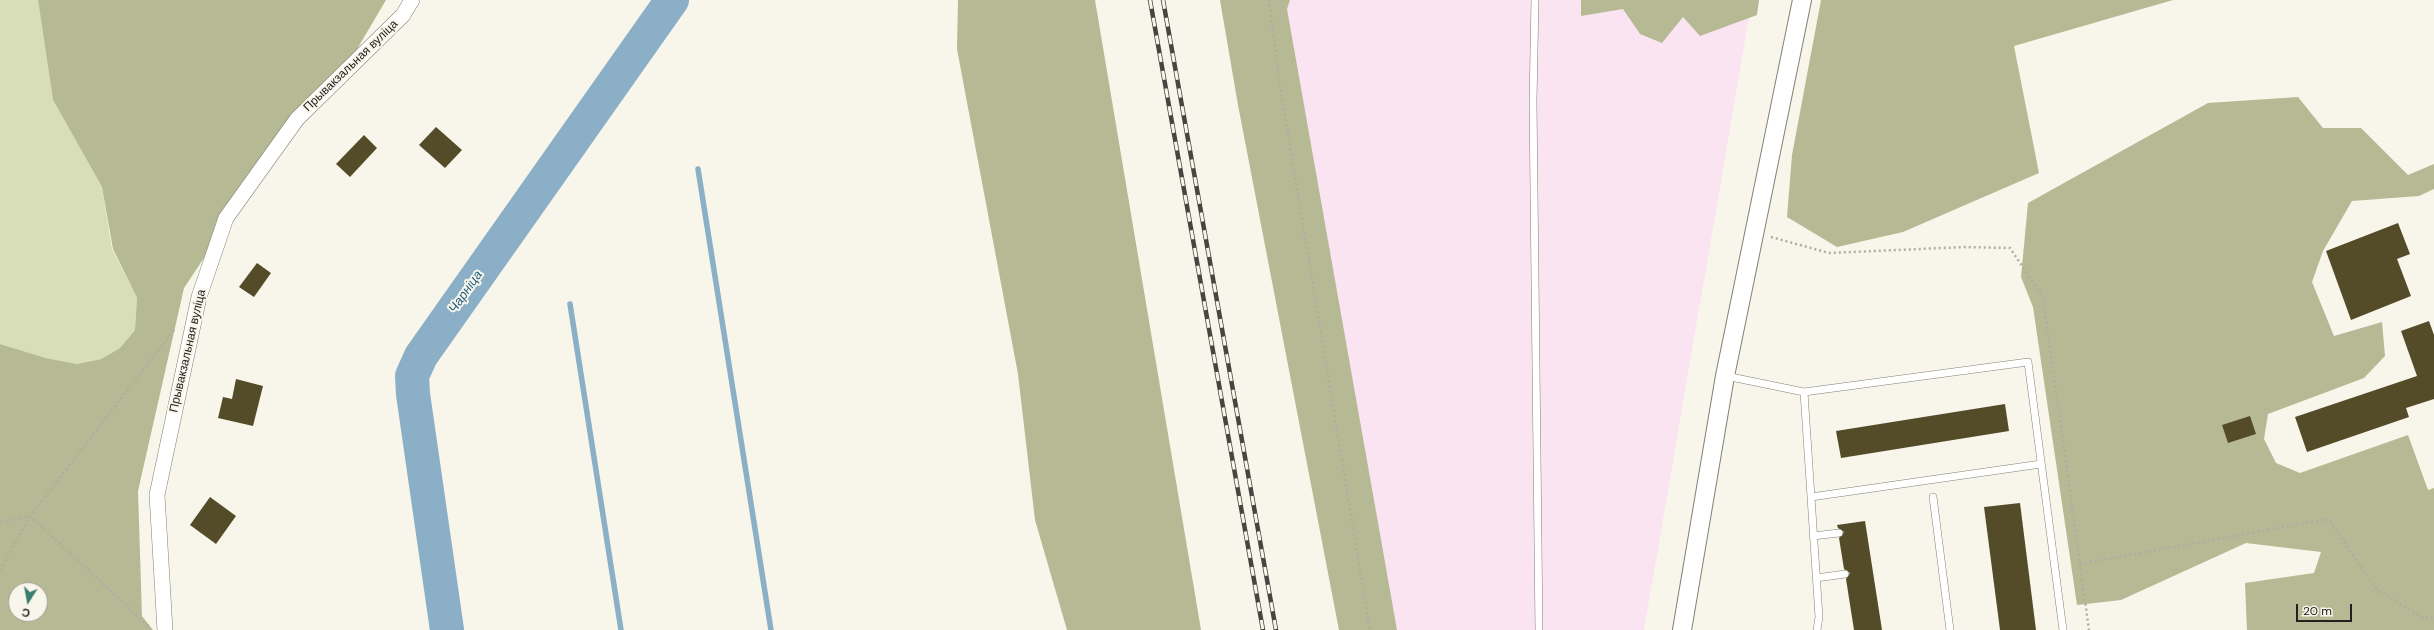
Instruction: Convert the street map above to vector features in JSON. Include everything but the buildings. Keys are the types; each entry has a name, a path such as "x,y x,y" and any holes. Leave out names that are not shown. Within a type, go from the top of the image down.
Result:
{"street":[{"name":"Прывакзальная вуліца","path":"165,630 157,495 199,298 226,218 297,119 403,15 412,0"},
{"path":"1682,630 1725,376 1802,0"}],"lane":[{"path":"1535,0 1533,102 1539,630"},
{"path":"1725,376 1804,392 2028,362 2063,630"},
{"path":"1804,392 1819,617 1817,630"},
{"path":"1811,497 2041,464"},
{"path":"1933,496 1950,630"},
{"path":"1813,536 1838,533"},
{"path":"1816,578 1845,574"}],"path":[{"path":"1268,0 1280,86 1370,630"},
{"path":"0,570 30,516 175,329"},
{"path":"0,522 30,516"},
{"path":"30,516 152,630"},
{"path":"2080,564 2328,519 2378,591 2421,617 2434,618"}],"shaded area":[{"path":"1285,0 1752,0 1644,630 1396,630"}],"green space":[{"path":"0,0 38,0 53,100 102,187 112,249 137,298 135,330 120,348 101,359 77,364 46,358 0,344"},
{"path":"38,0 386,0 353,56 248,192 184,288 138,491 142,616 153,630 0,630 0,344 46,358 77,364 101,359 120,348 135,330 137,298 113,249 102,187 53,100"},
{"path":"958,0 1095,0 1201,630 1067,630 1035,520 1018,374 957,49"},
{"path":"1220,0 1290,0 1287,9 1397,630 1339,630 1238,105"},
{"path":"1581,0 1759,0 1757,15 1700,36 1683,17 1662,43 1640,34 1623,9 1581,16"},
{"path":"1821,0 2173,0 2014,46 2039,173 1903,232 1837,247 1787,217 1792,155"},
{"path":"2298,97 2323,128 2361,128 2408,175 2434,164 2434,189 2419,196 2352,201 2323,251 2312,282 2334,336 2382,322 2385,356 2364,378 2268,414 2264,439 2276,463 2300,473 2408,435 2428,490 2434,488 2434,630 2247,630 2245,583 2314,573 2321,552 2246,543 2121,600 2077,605 2033,307 2021,277 2028,203 2208,103"}],"waterway":[{"name":"Чарніца","path":"447,630 413,394 412,376 421,356 672,0"},
{"path":"698,169 771,630"},
{"path":"570,304 621,630"}],"railway":[{"path":"1150,0 1263,630"},
{"path":"1163,0 1276,630"}]}
